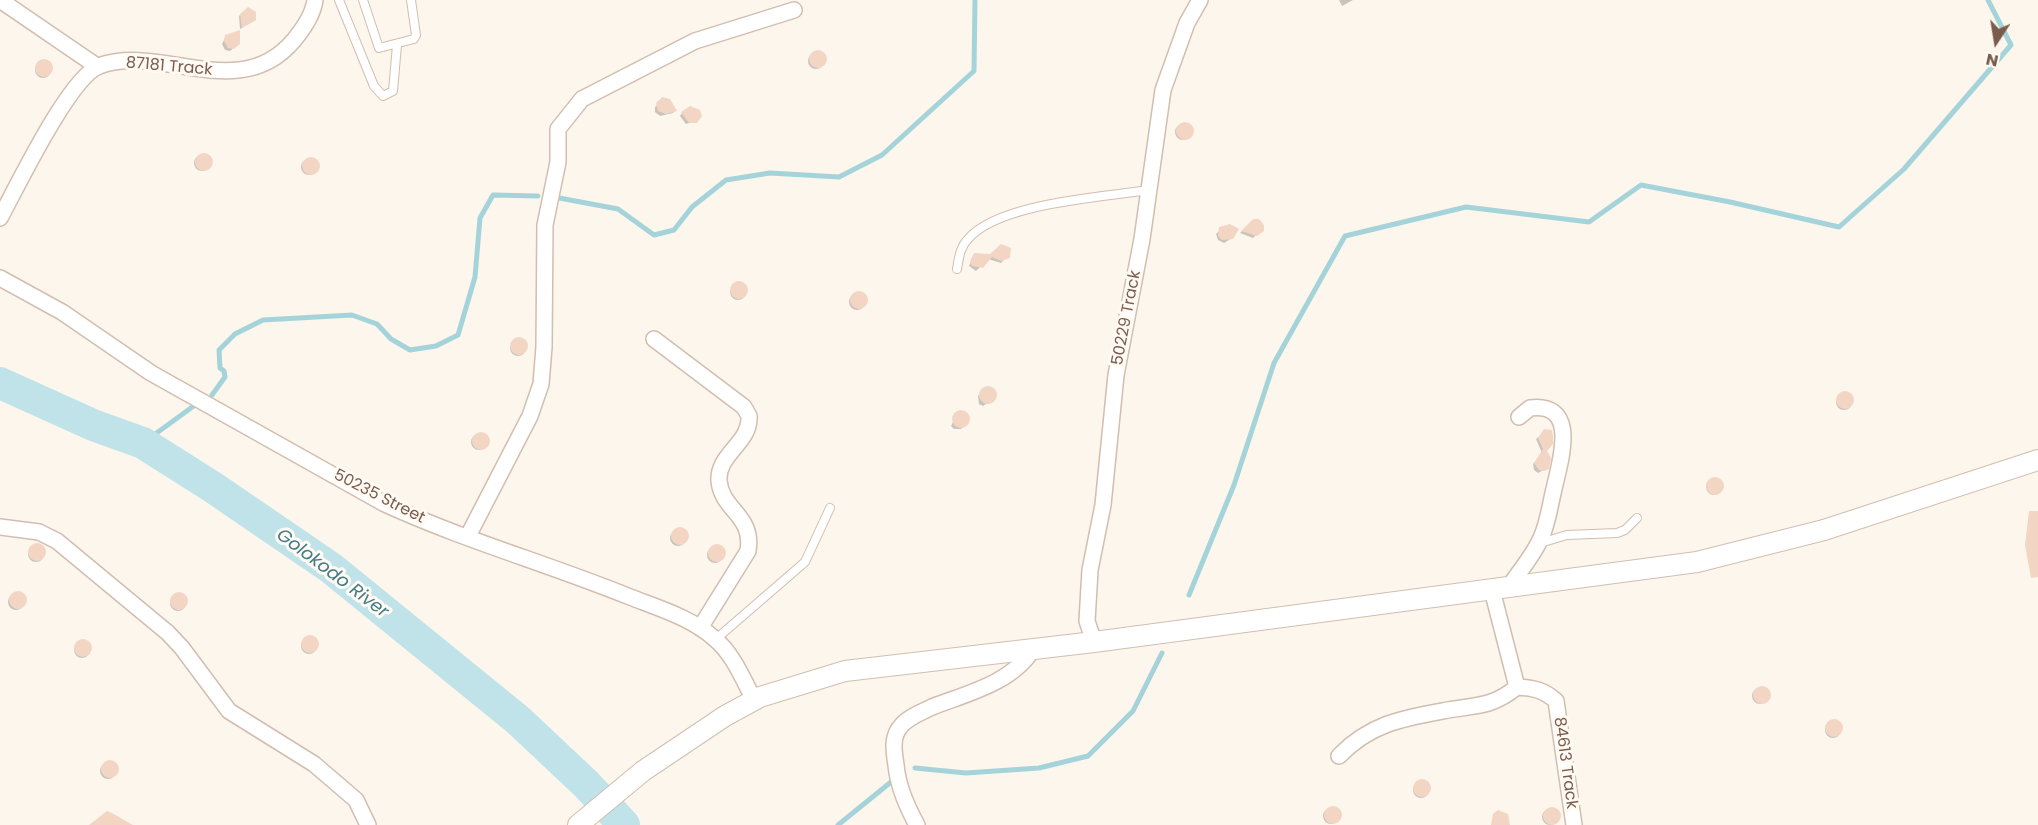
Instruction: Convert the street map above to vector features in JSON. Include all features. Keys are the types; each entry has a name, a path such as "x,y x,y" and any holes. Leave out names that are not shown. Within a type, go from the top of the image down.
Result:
{"street":[{"path":"0,0 98,67 76,89 60,111 0,218"},
{"name":"87181 Track","path":"98,67 129,60 213,72 268,62 288,47 304,28 314,8 315,0"},
{"name":"50229 Track","path":"1094,642 1087,621 1088,580 1103,505 1116,375 1149,190 1163,90 1187,23 1200,0"},
{"path":"468,536 530,416 541,384 544,347 545,225 558,162 558,129 582,99 695,41 794,10"},
{"name":"50235 Street","path":"0,278 62,312 150,373 384,503 417,519 577,575 700,628 716,639 729,654 754,700"},
{"path":"654,339 744,407 749,416 750,425 746,435 723,464 719,478 722,492 747,525 750,537 748,551 700,628"},
{"path":"1339,756 1356,738 1373,729 1402,719 1486,706 1502,700 1517,687 1500,589 1537,544 1545,528 1563,448 1564,431 1558,415 1549,408 1530,408 1519,417"},
{"path":"579,824 643,771 695,734 754,700 803,682 846,671 1094,642 1667,567 1757,548 1835,526 2038,460"},
{"path":"0,527 39,532 64,547 168,633 229,711 314,764 356,800 368,825"},
{"path":"917,825 903,794 896,770 893,744 900,726 918,714 1011,675 1024,663 1033,649"},
{"name":"84613 Track","path":"1517,687 1546,692 1556,701 1574,825"}],"lane":[{"path":"339,0 374,86 383,96 393,91 395,84 397,45"},
{"path":"363,0 377,47 409,42 416,35 411,0"},
{"path":"957,268 960,251 968,238 985,225 1011,213 1149,190"},
{"path":"716,639 801,567 813,549 830,508"},
{"path":"1537,544 1567,535 1617,533 1626,530 1637,518"}],"building":[{"path":"248,7 256,12 256,20 242,28 240,14"},
{"path":"240,30 240,44 234,49 228,48 224,41 225,35"},
{"path":"818,50 824,53 827,59 824,65 818,68 812,65 809,59 812,53"},
{"path":"44,59 50,62 53,68 50,74 44,77 38,74 35,68 38,62"},
{"path":"662,97 670,99 677,111 666,114 658,111 656,103"},
{"path":"690,106 700,110 702,116 697,123 689,123 681,112"},
{"path":"1185,122 1191,125 1194,131 1191,137 1185,140 1179,137 1176,131 1179,125"},
{"path":"204,153 210,156 213,162 210,168 204,171 198,168 195,162 198,156"},
{"path":"311,157 317,160 320,166 317,172 311,175 305,172 302,166 305,160"},
{"path":"1253,219 1259,219 1264,225 1264,231 1257,236 1241,231"},
{"path":"1230,224 1239,229 1233,239 1222,240 1218,236 1219,227"},
{"path":"1001,244 1011,248 1010,258 1001,261 992,257 983,268 972,266 970,261 974,253 990,254"},
{"path":"739,281 745,284 748,290 745,296 739,299 733,296 730,290 733,284"},
{"path":"859,291 865,294 868,300 865,306 859,309 853,306 850,300 853,294"},
{"path":"519,337 525,340 528,346 525,352 519,355 513,352 510,346 513,340"},
{"path":"988,386 994,389 997,395 994,401 988,404 982,401 979,395 982,389"},
{"path":"1845,391 1851,394 1854,400 1851,406 1845,409 1839,406 1836,400 1839,394"},
{"path":"961,410 967,413 970,419 967,425 961,428 955,425 952,419 955,413"},
{"path":"1544,429 1552,430 1553,444 1547,451 1551,458 1549,469 1544,471 1539,470 1534,463 1543,449 1538,438"},
{"path":"481,432 487,435 490,441 487,447 481,450 475,447 472,441 475,435"},
{"path":"1715,477 1721,480 1724,486 1721,492 1715,495 1709,492 1706,486 1709,480"},
{"path":"2029,511 2038,511 2038,577 2031,578 2025,545"},
{"path":"680,527 686,530 689,536 686,542 680,545 674,542 671,536 674,530"},
{"path":"37,543 43,546 46,552 43,558 37,561 31,558 28,552 31,546"},
{"path":"717,544 723,547 726,553 723,559 717,562 711,559 708,553 711,547"},
{"path":"18,591 24,594 27,600 24,606 18,609 12,606 9,600 12,594"},
{"path":"179,592 185,595 188,601 185,607 179,610 173,607 170,601 173,595"},
{"path":"310,635 316,638 319,644 316,650 310,653 304,650 301,644 304,638"},
{"path":"83,639 89,642 92,648 89,654 83,657 77,654 74,648 77,642"},
{"path":"1762,686 1768,689 1771,695 1768,701 1762,704 1756,701 1753,695 1756,689"},
{"path":"1834,719 1840,722 1843,728 1840,734 1834,737 1828,734 1825,728 1828,722"},
{"path":"110,760 116,763 119,769 116,775 110,778 104,775 101,769 104,763"},
{"path":"1422,779 1428,782 1431,788 1428,794 1422,797 1416,794 1413,788 1416,782"},
{"path":"1333,806 1339,809 1342,815 1339,821 1333,824 1327,821 1324,815 1327,809"},
{"path":"1552,807 1558,810 1561,816 1558,822 1552,825 1546,822 1543,816 1546,810"},
{"path":"1498,810 1508,814 1510,825 1491,825 1493,814"},
{"path":"107,811 110,812 133,825 89,825"}],"waterway":[{"path":"554,197 618,209 654,235 674,230 692,207 726,180 770,173 839,177 882,155 974,71 975,0"},
{"path":"1189,595 1234,485 1274,363 1345,236 1466,207 1589,222 1641,185 1730,202 1839,227 1904,169 2011,45 1988,0"},
{"path":"212,395 225,377 224,371 220,368 219,350 235,334 263,320 352,315 377,324 391,339 410,350 436,346 458,335 475,277 480,218 493,195 538,196"},
{"name":"Golokodo River","path":"0,383 93,425 143,443 214,488 331,568 518,720 586,784 624,825"},
{"path":"143,443 195,405"},
{"path":"915,768 966,773 1039,768 1088,756 1133,711 1162,653"},
{"path":"838,825 891,782"}]}
